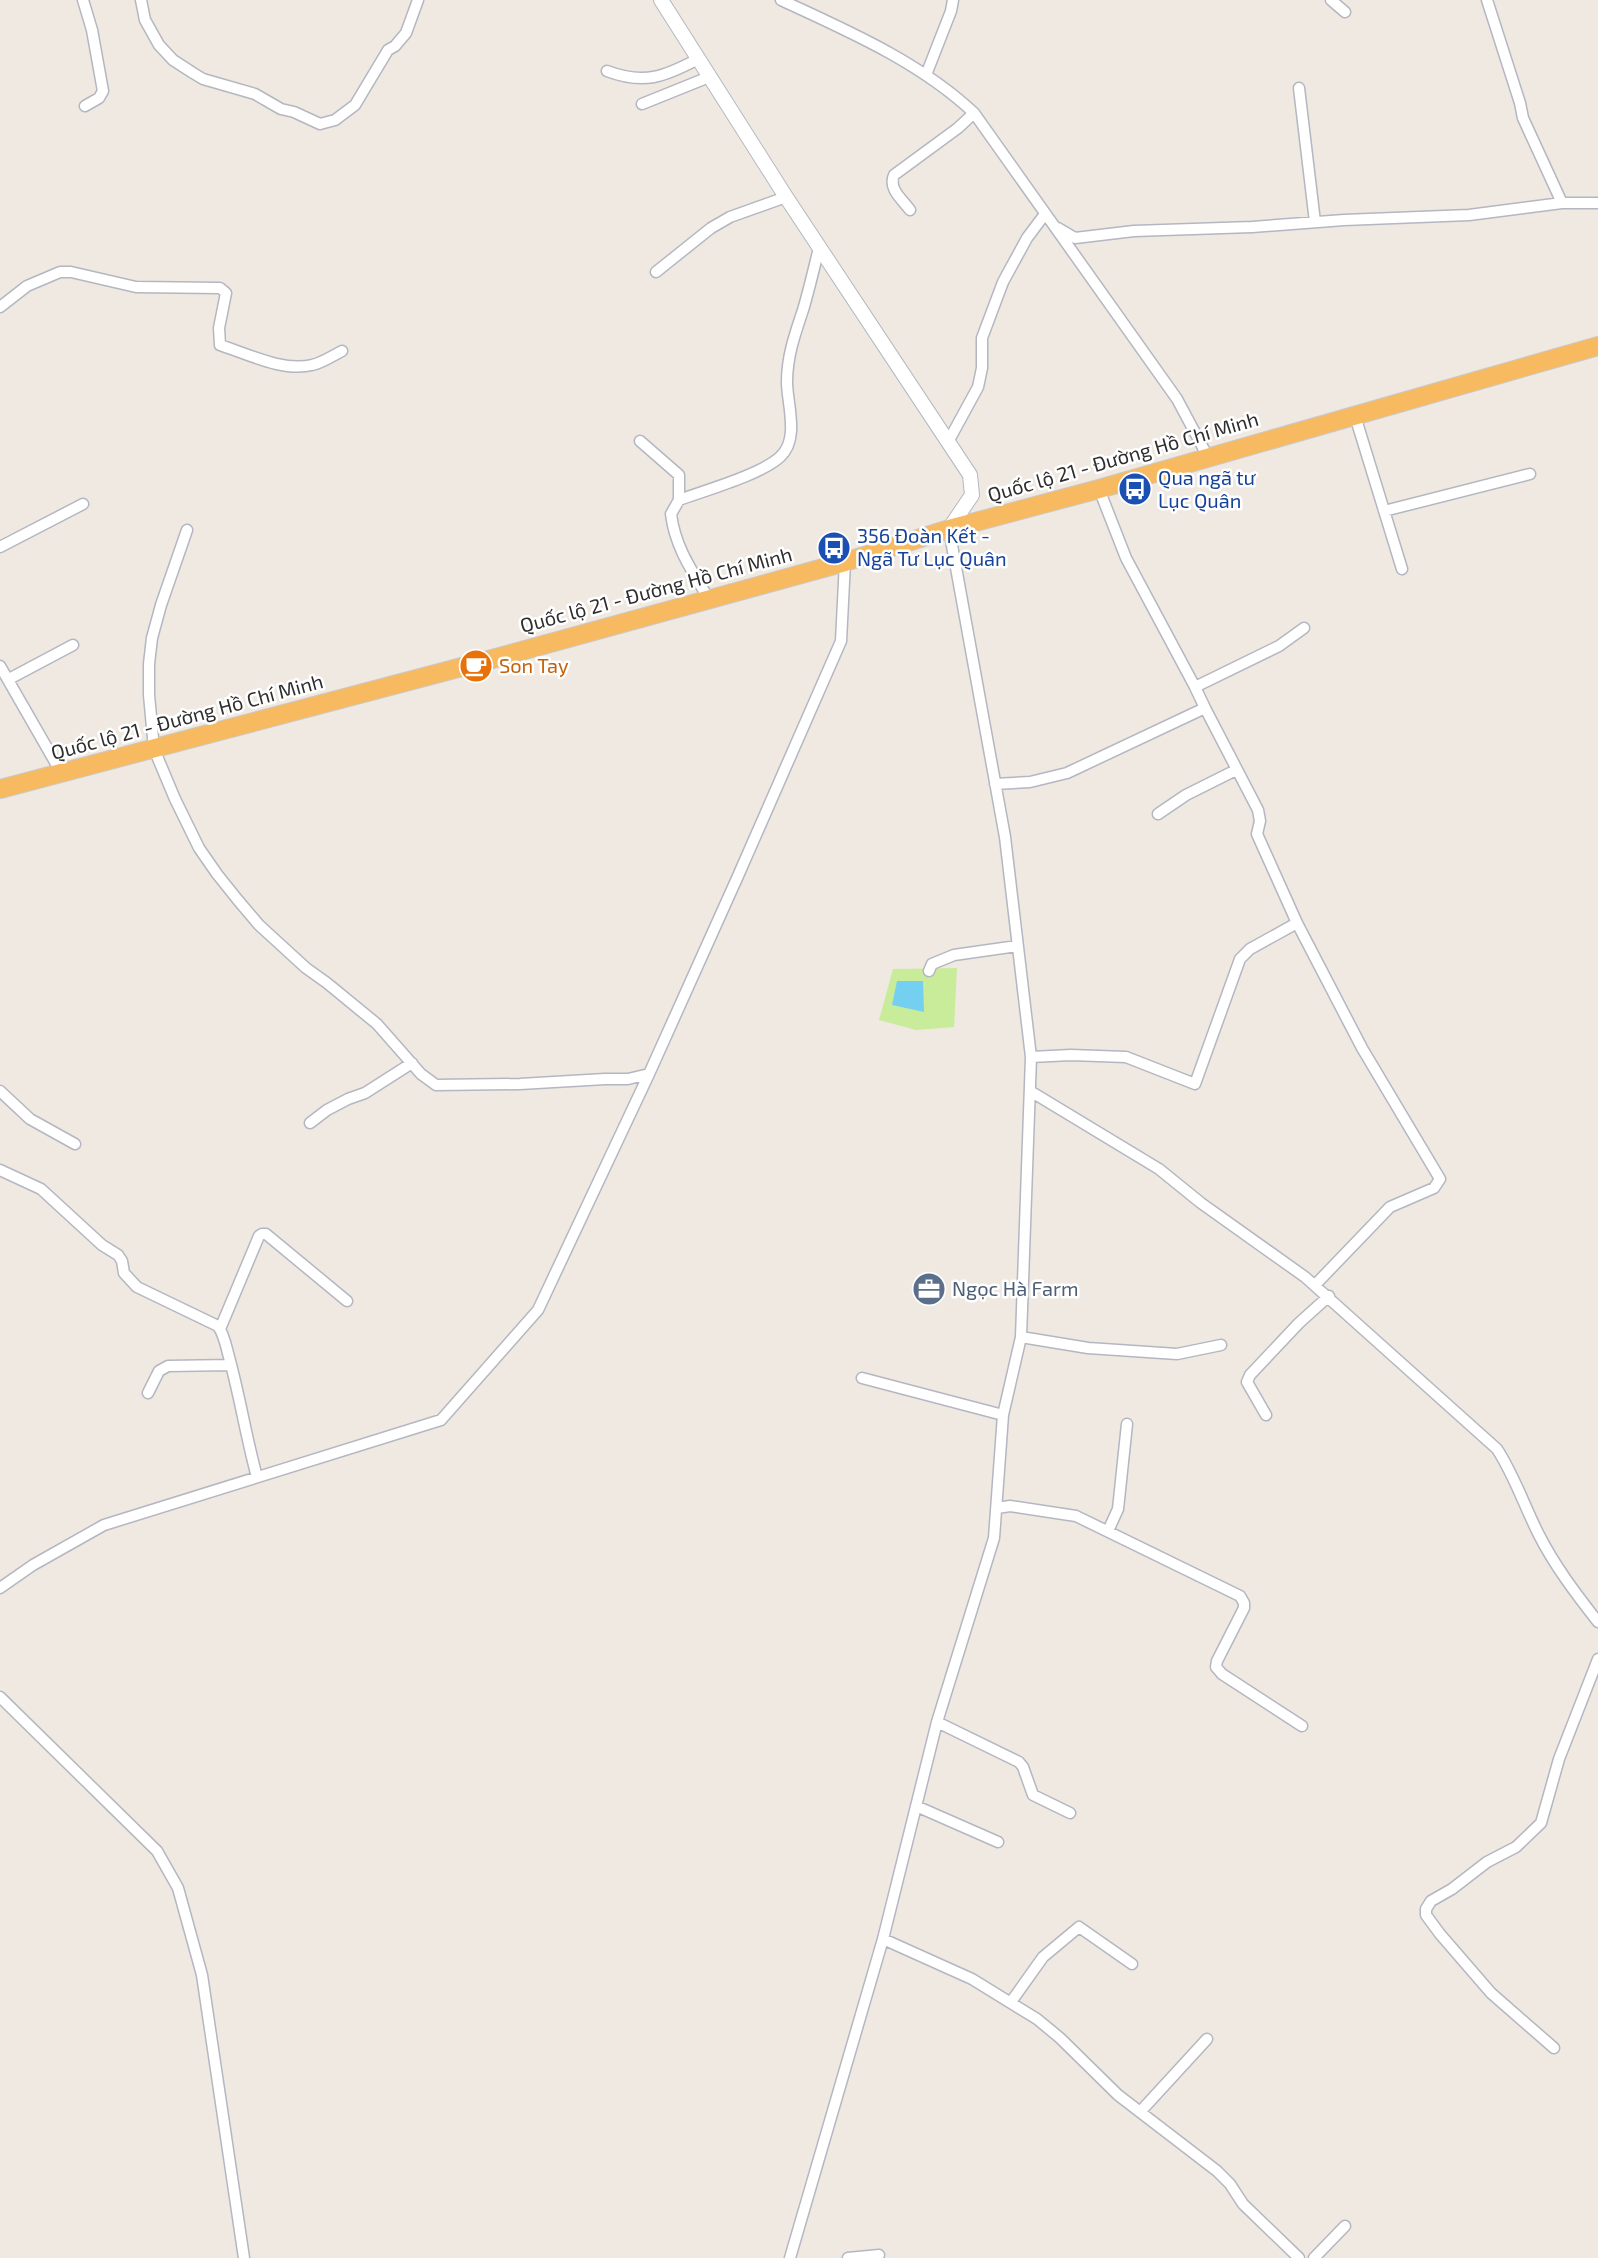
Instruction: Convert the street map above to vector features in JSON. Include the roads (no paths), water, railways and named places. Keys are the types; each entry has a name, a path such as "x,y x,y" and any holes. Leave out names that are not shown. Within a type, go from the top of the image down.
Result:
{"highway":[{"name":"Quốc lộ 21 - Đường Hồ Chí Minh","path":"0,789 845,562 949,529 1099,489 1598,346"}],"street":[{"path":"83,0 92,30 103,91 99,98 85,106"},
{"path":"141,0 145,20 159,45 173,60 202,79 255,94 281,109 294,112 320,124 335,120 355,105 388,50 395,46 406,33 418,0"},
{"path":"661,0 819,248 970,475 972,495 949,529 1005,837 1031,1057 1021,1337 1003,1415 994,1538 937,1722 883,1939 790,2258"},
{"path":"781,0 926,75 951,91 974,113 1177,399 1208,457"},
{"path":"926,75 954,0"},
{"path":"1331,0 1345,12"},
{"path":"1487,0 1523,118 1562,203"},
{"path":"607,71 624,77 649,79 659,77 698,59"},
{"path":"642,104 710,77"},
{"path":"1299,88 1315,222"},
{"path":"910,210 893,188 894,176 958,128 974,113"},
{"path":"656,272 711,228 730,217 786,197"},
{"path":"1055,226 1075,238 1134,231 1469,215 1562,203 1598,203"},
{"path":"948,442 978,387 982,368 982,338 1003,282 1027,238 1046,214"},
{"path":"679,500 766,468 782,456 787,448 791,427 787,384 788,359 819,248"},
{"path":"0,307 27,286 60,272 71,272 136,287 220,288 226,293 219,328 220,345 277,363 298,367 314,365 342,351"},
{"path":"1355,416 1402,569"},
{"path":"640,441 679,475 679,500 670,514 676,540 681,554 709,599"},
{"path":"1384,512 1530,474"},
{"path":"1099,489 1126,558 1258,810 1260,821 1257,834 1297,923 1362,1048 1440,1179 1434,1188 1390,1207 1315,1285"},
{"path":"0,547 83,504"},
{"path":"187,530 152,638 149,695 154,749 175,799 200,848 217,874 259,925 306,968 377,1024 421,1074 436,1085 628,1079 649,1074"},
{"path":"0,1588 33,1565 104,1525 441,1420 538,1310 649,1074 841,641 845,562"},
{"path":"1195,687 1269,651 1304,628"},
{"path":"9,679 73,645"},
{"path":"0,666 62,774"},
{"path":"995,784 1030,782 1067,773 1205,708"},
{"path":"1158,814 1186,795 1236,770"},
{"path":"1031,1057 1071,1054 1126,1057 1195,1084 1240,959 1250,949 1297,923"},
{"path":"929,971 933,964 954,955 1017,946"},
{"path":"310,1123 327,1110 365,1093 412,1063"},
{"path":"0,1091 30,1119 75,1144"},
{"path":"1030,1091 1159,1169 1315,1285 1497,1449 1511,1473 1539,1535 1575,1593 1598,1622"},
{"path":"0,1170 41,1189 102,1245 118,1255 122,1261 124,1273 137,1287 204,1318 220,1329 238,1391 247,1444 257,1477"},
{"path":"220,1329 259,1236 262,1234 266,1234 346,1301"},
{"path":"1266,1415 1247,1382 1250,1375 1299,1323 1329,1296"},
{"path":"1021,1337 1088,1348 1177,1354 1221,1345"},
{"path":"148,1393 159,1371 168,1366 231,1365"},
{"path":"862,1378 1003,1415"},
{"path":"1108,1531 1119,1509 1127,1424"},
{"path":"997,1508 1010,1506 1076,1516 1242,1598 1244,1608 1216,1661 1216,1667 1222,1674 1302,1726"},
{"path":"1554,2048 1491,1993 1440,1934 1426,1915 1426,1909 1431,1901 1452,1889 1487,1862 1516,1847 1541,1823 1559,1759 1598,1659"},
{"path":"0,1697 157,1851 178,1888 202,1975 244,2258"},
{"path":"937,1722 1019,1762 1033,1795 1070,1813"},
{"path":"916,1806 998,1842"},
{"path":"1011,2002 1043,1957 1079,1927 1132,1964"},
{"path":"883,1939 972,1979 1011,2002 1060,2038 1118,2095 1217,2171 1250,2212 1299,2258"},
{"path":"1140,2112 1207,2039"},
{"path":"1314,2258 1345,2226"},
{"path":"848,2258 879,2255"}],"water":[{"path":"897,981 923,981 924,1012 892,1005"}],"place":[{"name":"Qua ngã tư Lục Quân","path":"1135,489"},
{"name":"356 Đoàn Kết - Ngã Tư Lục Quân","path":"834,548"},
{"name":"Son Tay","path":"476,666"},
{"name":"Ngọc Hà Farm","path":"929,1289"}]}
